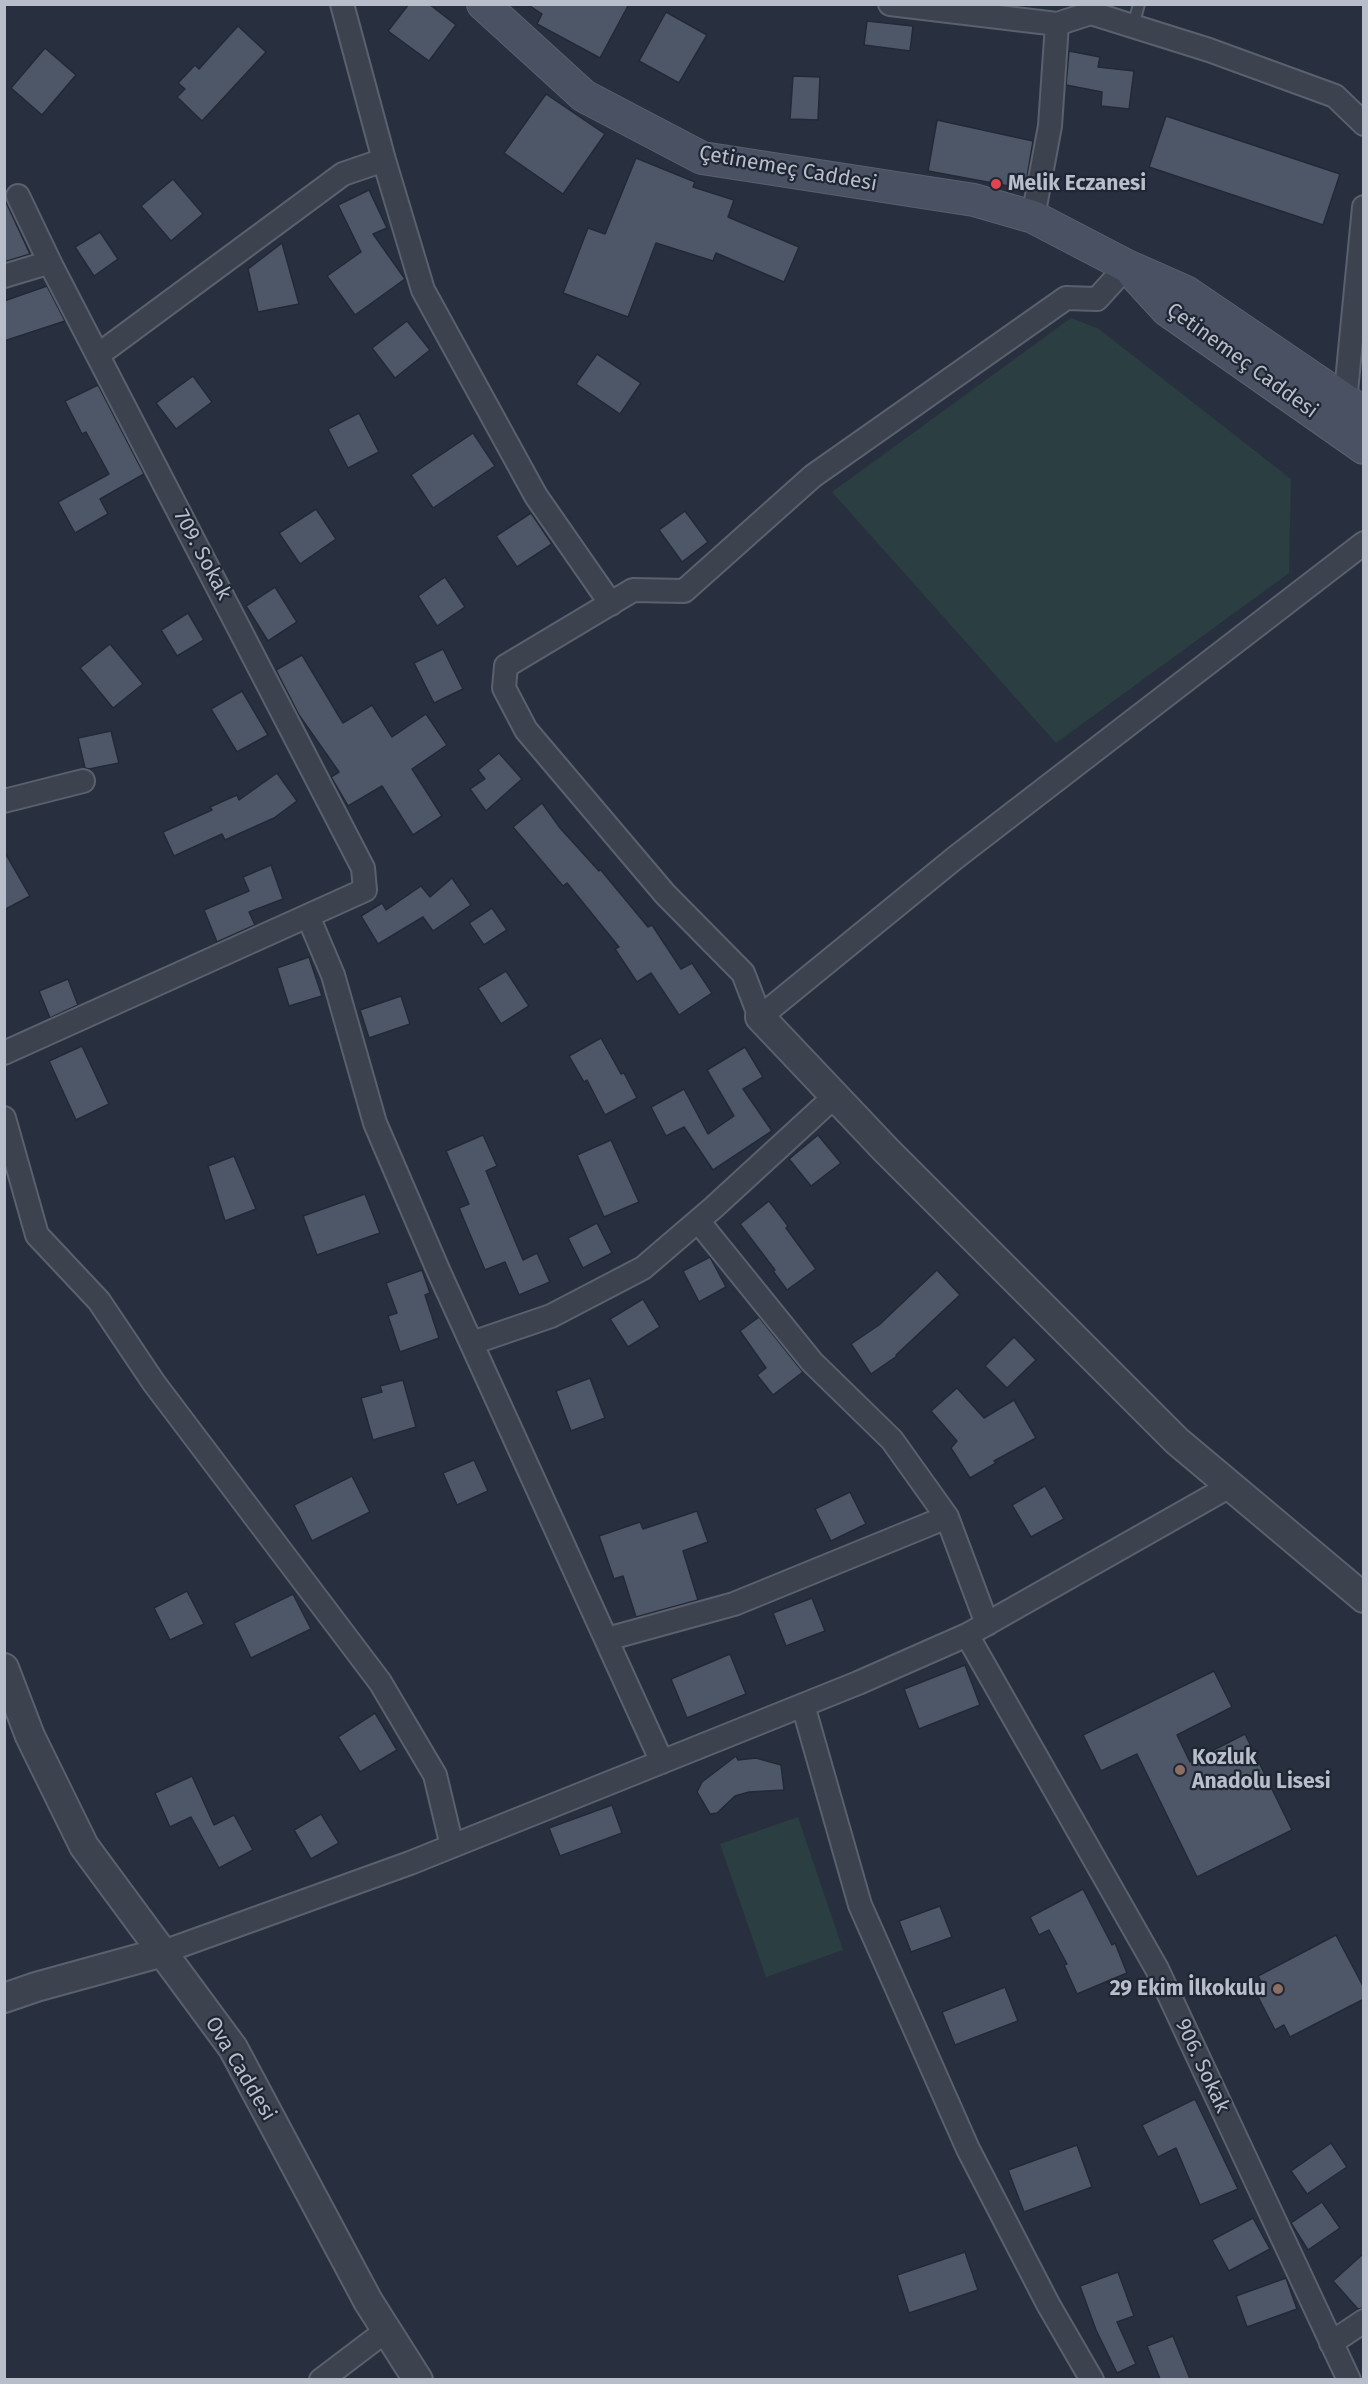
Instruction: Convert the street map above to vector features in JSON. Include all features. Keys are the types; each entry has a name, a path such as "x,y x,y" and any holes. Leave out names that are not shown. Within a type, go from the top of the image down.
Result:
{"main road":[{"name":"Çetinemeç Caddesi","path":"483,4 584,96 702,158 974,200 1033,218 1127,266 1186,292 1354,407"},
{"name":"Çetinemeç Caddesi","path":"1127,266 1167,310 1364,448"}],"street":[{"path":"342,4 384,160 423,290 536,496 611,604"},
{"path":"890,4 1057,24 1090,9 1335,96 1364,124"},
{"path":"1033,218 1050,126 1057,24"},
{"path":"98,355 343,174 384,160"},
{"name":"709. Sokak","path":"18,196 52,267 363,868 365,890 308,916"},
{"path":"1354,407 1364,207"},
{"path":"4,276 44,264 52,267"},
{"path":"1127,266 1097,299 1066,298 813,476 684,591 633,590 506,666 504,688 526,730 664,894 743,973 760,1017 1168,1433 1364,1598"},
{"path":"760,1017 955,858 1364,543"},
{"path":"4,801 82,781"},
{"path":"6,1049 308,916 333,975 375,1123 662,1762"},
{"path":"472,1343 551,1316 643,1268 835,1096"},
{"path":"4,1118 37,1235 99,1301 154,1383 380,1682 435,1775 452,1846"},
{"path":"698,1221 812,1362 892,1440 946,1517 987,1624"},
{"path":"4,1998 163,1952 452,1846 803,1705 967,1635 1230,1486"},
{"path":"607,1639 734,1604 946,1517"},
{"name":"906. Sokak","path":"967,1635 1157,1970 1349,2379"},
{"name":"Ova Caddesi","path":"4,1668 30,1736 84,1846 233,2048 368,2301 418,2379"},
{"name":"Ova Caddesi","path":"4,1701 30,1736"},
{"path":"803,1705 860,1905 968,2150 1048,2304 1092,2379"},
{"path":"1331,2343 1364,2321"},
{"path":"321,2379 387,2330"}],"lane":[{"path":"1133,26 1139,4"}],"shaded area":[{"path":"1071,318 1099,329 1291,479 1289,573 1056,743 832,492"},
{"path":"798,1817 843,1950 766,1977 720,1844"}],"building":[{"path":"409,4 429,4 456,25 429,61 388,31"},
{"path":"527,4 629,4 600,58 537,24 542,14"},
{"path":"666,12 707,35 679,83 639,61"},
{"path":"867,21 913,26 910,51 864,45"},
{"path":"238,26 266,52 202,121 177,97 185,89 178,83 195,65 199,69"},
{"path":"45,48 76,75 42,115 11,88"},
{"path":"1069,51 1100,57 1098,67 1134,71 1129,109 1101,106 1102,92 1066,85"},
{"path":"793,76 820,77 818,120 790,119"},
{"path":"546,94 605,134 563,194 504,153"},
{"path":"1166,116 1340,174 1323,225 1149,167"},
{"path":"937,120 1033,141 1025,189 928,171"},
{"path":"636,158 695,182 693,187 734,200 728,217 799,247 784,282 716,253 713,261 656,243 628,317 563,293 588,228 605,234"},
{"path":"173,179 203,214 171,241 141,206"},
{"path":"369,190 387,228 373,234 405,279 355,315 327,276 361,252 338,205"},
{"path":"4,192 6,202 30,254 4,262"},
{"path":"100,232 118,259 94,276 75,247"},
{"path":"282,243 299,304 258,312 248,269"},
{"path":"47,286 65,321 4,341 4,301"},
{"path":"407,321 430,350 395,378 372,348"},
{"path":"597,354 641,383 620,414 576,384"},
{"path":"193,376 212,402 176,429 156,403"},
{"path":"98,385 144,474 100,499 108,514 75,533 58,502 109,474 86,432 82,434 65,401"},
{"path":"359,413 379,452 348,468 328,429"},
{"path":"473,433 495,466 433,508 411,475"},
{"path":"316,509 336,539 300,564 279,533"},
{"path":"685,511 708,542 682,562 659,530"},
{"path":"531,513 552,544 517,567 496,536"},
{"path":"445,577 465,607 437,626 418,596"},
{"path":"275,587 297,622 268,641 246,606"},
{"path":"188,613 204,640 177,656 161,630"},
{"path":"110,644 143,684 113,708 80,668"},
{"path":"443,649 463,689 434,703 414,663"},
{"path":"302,655 343,723 372,705 392,737 426,714 447,745 412,769 442,816 413,835 382,786 348,806 331,777 339,772 299,715 276,670"},
{"path":"242,691 268,735 237,752 211,709"},
{"path":"111,731 119,763 85,768 78,738"},
{"path":"499,753 522,779 486,811 470,789 485,779 478,770"},
{"path":"277,773 297,801 274,818 225,840 222,834 174,856 163,832 212,810 210,807 237,795 239,800"},
{"path":"542,803 560,828 599,871 600,869 648,927 652,925 681,969 692,963 712,993 679,1015 651,973 637,982 615,949 619,947 567,883 563,886 513,827"},
{"path":"4,851 30,896 4,910"},
{"path":"271,865 283,899 249,912 255,925 217,942 204,910 249,891 243,877"},
{"path":"452,878 471,905 433,931 423,917 378,944 361,916 382,903 386,910 421,886 430,897"},
{"path":"492,908 507,930 484,945 469,923"},
{"path":"309,957 322,996 289,1006 277,968"},
{"path":"506,971 529,1006 501,1024 478,988"},
{"path":"68,979 78,1005 50,1018 39,991"},
{"path":"401,996 410,1024 369,1038 360,1010"},
{"path":"601,1038 637,1098 605,1115 587,1080 584,1082 569,1056"},
{"path":"82,1046 109,1104 76,1120 49,1061"},
{"path":"745,1047 763,1077 743,1089 772,1131 713,1170 684,1127 666,1136 651,1107 684,1089 708,1134 734,1116 707,1070"},
{"path":"483,1135 497,1166 486,1171 523,1260 537,1253 550,1282 519,1295 505,1262 485,1270 459,1208 469,1204 446,1151"},
{"path":"818,1135 841,1163 811,1186 789,1159"},
{"path":"611,1140 639,1202 604,1217 577,1155"},
{"path":"234,1156 256,1209 225,1221 208,1166"},
{"path":"365,1194 380,1233 317,1255 303,1216"},
{"path":"769,1201 816,1269 787,1290 773,1271 775,1270 740,1224"},
{"path":"597,1223 612,1253 583,1268 568,1238"},
{"path":"710,1257 726,1287 699,1302 683,1271"},
{"path":"422,1270 430,1293 425,1295 439,1338 400,1352 388,1316 397,1313 386,1283"},
{"path":"937,1270 960,1295 897,1356 871,1374 851,1344 879,1325"},
{"path":"643,1299 660,1327 628,1347 610,1319"},
{"path":"759,1317 803,1372 773,1395 757,1375 766,1368 740,1331"},
{"path":"1014,1337 1036,1360 1007,1388 985,1366"},
{"path":"590,1378 605,1418 571,1431 556,1391"},
{"path":"403,1380 416,1427 373,1440 361,1398 382,1392 380,1386"},
{"path":"957,1388 984,1418 1014,1400 1036,1438 994,1461 996,1463 970,1478 951,1448 957,1441 931,1411"},
{"path":"474,1460 488,1491 457,1505 443,1473"},
{"path":"352,1476 370,1512 312,1541 294,1505"},
{"path":"1045,1486 1064,1519 1031,1537 1012,1505"},
{"path":"850,1492 866,1524 831,1541 815,1509"},
{"path":"697,1511 708,1542 683,1551 698,1600 636,1617 623,1576 614,1579 599,1536 640,1522 643,1529"},
{"path":"187,1591 204,1624 170,1640 154,1608"},
{"path":"293,1594 311,1629 251,1658 234,1623"},
{"path":"812,1598 825,1631 786,1646 773,1613"},
{"path":"730,1654 746,1694 687,1718 671,1679"},
{"path":"965,1665 980,1705 919,1729 904,1689"},
{"path":"1214,1671 1232,1707 1177,1735 1190,1762 1245,1734 1292,1830 1197,1877 1137,1754 1101,1771 1083,1735"},
{"path":"375,1713 397,1750 360,1772 338,1737"},
{"path":"736,1756 738,1760 756,1758 781,1765 784,1790 749,1792 735,1796 717,1813 710,1814 697,1792 702,1782"},
{"path":"192,1776 214,1825 234,1815 253,1850 219,1868 191,1817 170,1827 155,1793"},
{"path":"612,1805 622,1833 560,1856 549,1828"},
{"path":"321,1814 339,1843 311,1859 294,1830"},
{"path":"1083,1889 1112,1945 1115,1943 1127,1973 1077,1994 1064,1965 1067,1964 1049,1930 1039,1935 1030,1917"},
{"path":"940,1906 952,1937 911,1952 899,1921"},
{"path":"1336,1935 1364,1988 1364,1999 1290,2037 1284,2025 1275,2030 1255,1991 1264,1987 1258,1976"},
{"path":"1005,1987 1018,2021 955,2045 942,2012"},
{"path":"1195,2099 1238,2189 1200,2205 1176,2148 1158,2157 1142,2125"},
{"path":"1331,2143 1347,2167 1307,2194 1291,2171"},
{"path":"1077,2145 1092,2187 1024,2212 1008,2170"},
{"path":"1322,2202 1340,2228 1308,2250 1291,2223"},
{"path":"1253,2218 1270,2249 1229,2271 1212,2240"},
{"path":"965,2252 978,2290 909,2313 897,2275"},
{"path":"1364,2253 1364,2308 1358,2309 1333,2281"},
{"path":"1118,2272 1134,2316 1117,2322 1136,2364 1117,2373 1096,2330 1080,2286"},
{"path":"1286,2278 1297,2309 1247,2327 1236,2296"},
{"path":"1173,2336 1190,2379 1160,2379 1147,2346"}],"place":[{"name":"Melik Eczanesi","path":"996,184"},
{"name":"Kozluk Anadolu Lisesi","path":"1180,1770"},
{"name":"29 Ekim İlkokulu","path":"1278,1989"}]}
